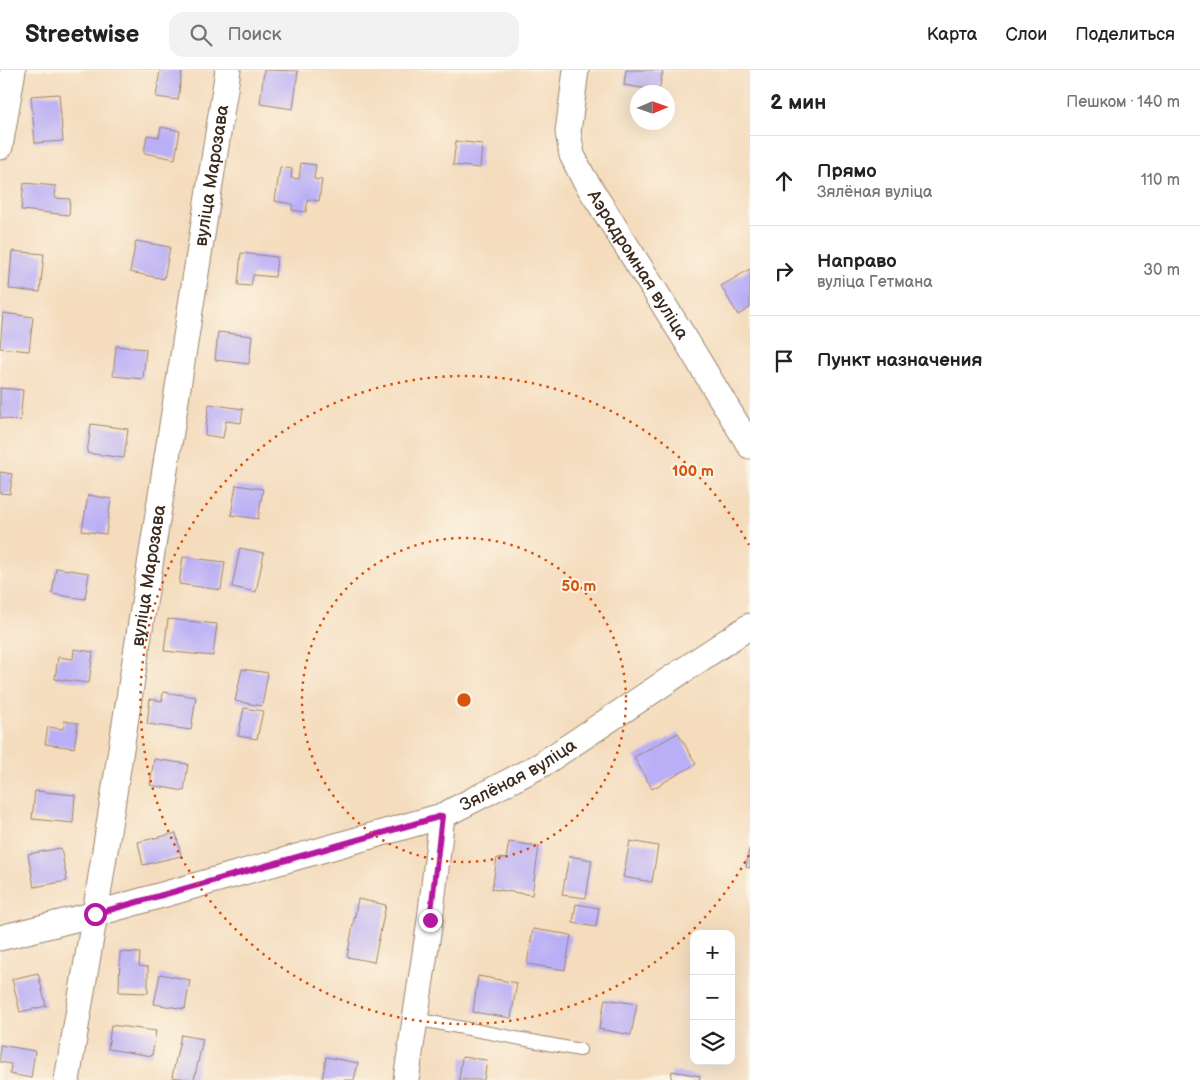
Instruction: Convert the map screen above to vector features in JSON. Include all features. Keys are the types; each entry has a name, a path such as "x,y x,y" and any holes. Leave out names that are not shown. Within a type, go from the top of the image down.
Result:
{"street":[{"path":"0,148 13,70"},
{"name":"вуліца Марозава","path":"67,1080 95,914 228,70"},
{"name":"Аэрадромная вуліца","path":"576,70 568,132 572,155 583,177 750,446"},
{"name":"Зялёная вуліца","path":"0,938 95,914 442,816 541,765 750,626"},
{"path":"406,1080 430,920 442,816"}],"lane":[{"path":"416,1019 580,1050"}],"building":[{"path":"160,70 182,70 178,100 156,97"},
{"path":"264,70 298,71 293,109 260,104"},
{"path":"626,70 663,70 660,85 624,85"},
{"path":"59,94 63,141 35,143 31,96"},
{"path":"161,127 180,131 175,159 144,153 147,135 159,137"},
{"path":"456,141 482,144 480,168 453,165"},
{"path":"301,163 316,165 314,179 322,180 319,201 308,199 306,212 292,210 292,204 275,201 280,167 292,169 291,178 299,179"},
{"path":"24,183 56,186 55,198 70,199 69,215 21,210"},
{"path":"136,241 170,247 164,279 130,272"},
{"path":"12,251 44,254 40,292 9,289"},
{"path":"241,253 277,257 275,277 253,275 251,286 238,285"},
{"path":"750,269 750,308 738,315 721,286"},
{"path":"3,313 33,317 29,351 0,348"},
{"path":"218,332 252,336 249,364 215,360"},
{"path":"116,346 146,349 143,379 113,376"},
{"path":"0,388 23,390 20,421 0,418"},
{"path":"209,404 243,409 241,423 226,421 223,438 205,435"},
{"path":"91,424 128,429 124,458 87,453"},
{"path":"0,472 12,474 10,494 0,493"},
{"path":"236,485 263,489 258,519 231,515"},
{"path":"88,495 111,499 106,534 82,531"},
{"path":"240,548 264,553 256,592 232,587"},
{"path":"183,557 225,562 221,590 179,584"},
{"path":"56,568 89,573 85,599 52,594"},
{"path":"168,619 217,624 213,656 164,651"},
{"path":"74,649 93,652 89,683 55,679 58,657 73,659"},
{"path":"242,669 268,673 262,706 235,701"},
{"path":"163,692 196,697 191,730 147,724 150,699 162,701"},
{"path":"244,708 263,711 257,739 238,736"},
{"path":"64,721 78,723 74,748 45,744 48,727 63,729"},
{"path":"678,733 696,764 652,789 634,757"},
{"path":"154,759 188,764 184,791 150,785"},
{"path":"35,791 75,795 73,823 32,819"},
{"path":"176,833 181,856 143,865 138,842"},
{"path":"630,841 658,846 652,882 623,877"},
{"path":"509,842 539,846 532,895 492,889 497,858 506,859"},
{"path":"61,848 67,881 34,887 28,854"},
{"path":"750,850 750,868 746,867"},
{"path":"569,856 592,860 586,898 562,895"},
{"path":"358,899 386,905 374,962 347,957"},
{"path":"576,904 599,908 596,927 573,923"},
{"path":"533,929 571,935 565,970 527,964"},
{"path":"120,952 140,953 139,966 148,967 148,993 119,992"},
{"path":"38,973 46,1006 20,1012 12,979"},
{"path":"160,974 190,980 185,1009 154,1004"},
{"path":"478,976 517,983 511,1018 473,1012"},
{"path":"605,999 637,1004 631,1035 599,1029"},
{"path":"111,1025 156,1031 152,1056 108,1049"},
{"path":"181,1035 203,1039 194,1080 172,1077"},
{"path":"0,1045 35,1051 31,1078 10,1074 11,1064 0,1062"},
{"path":"326,1057 358,1063 354,1080 322,1080"},
{"path":"462,1057 487,1060 484,1080 459,1080"},
{"path":"672,1071 700,1076 699,1080 671,1080"}],"route":[{"path":"95,914 442,816 430,920"}]}
